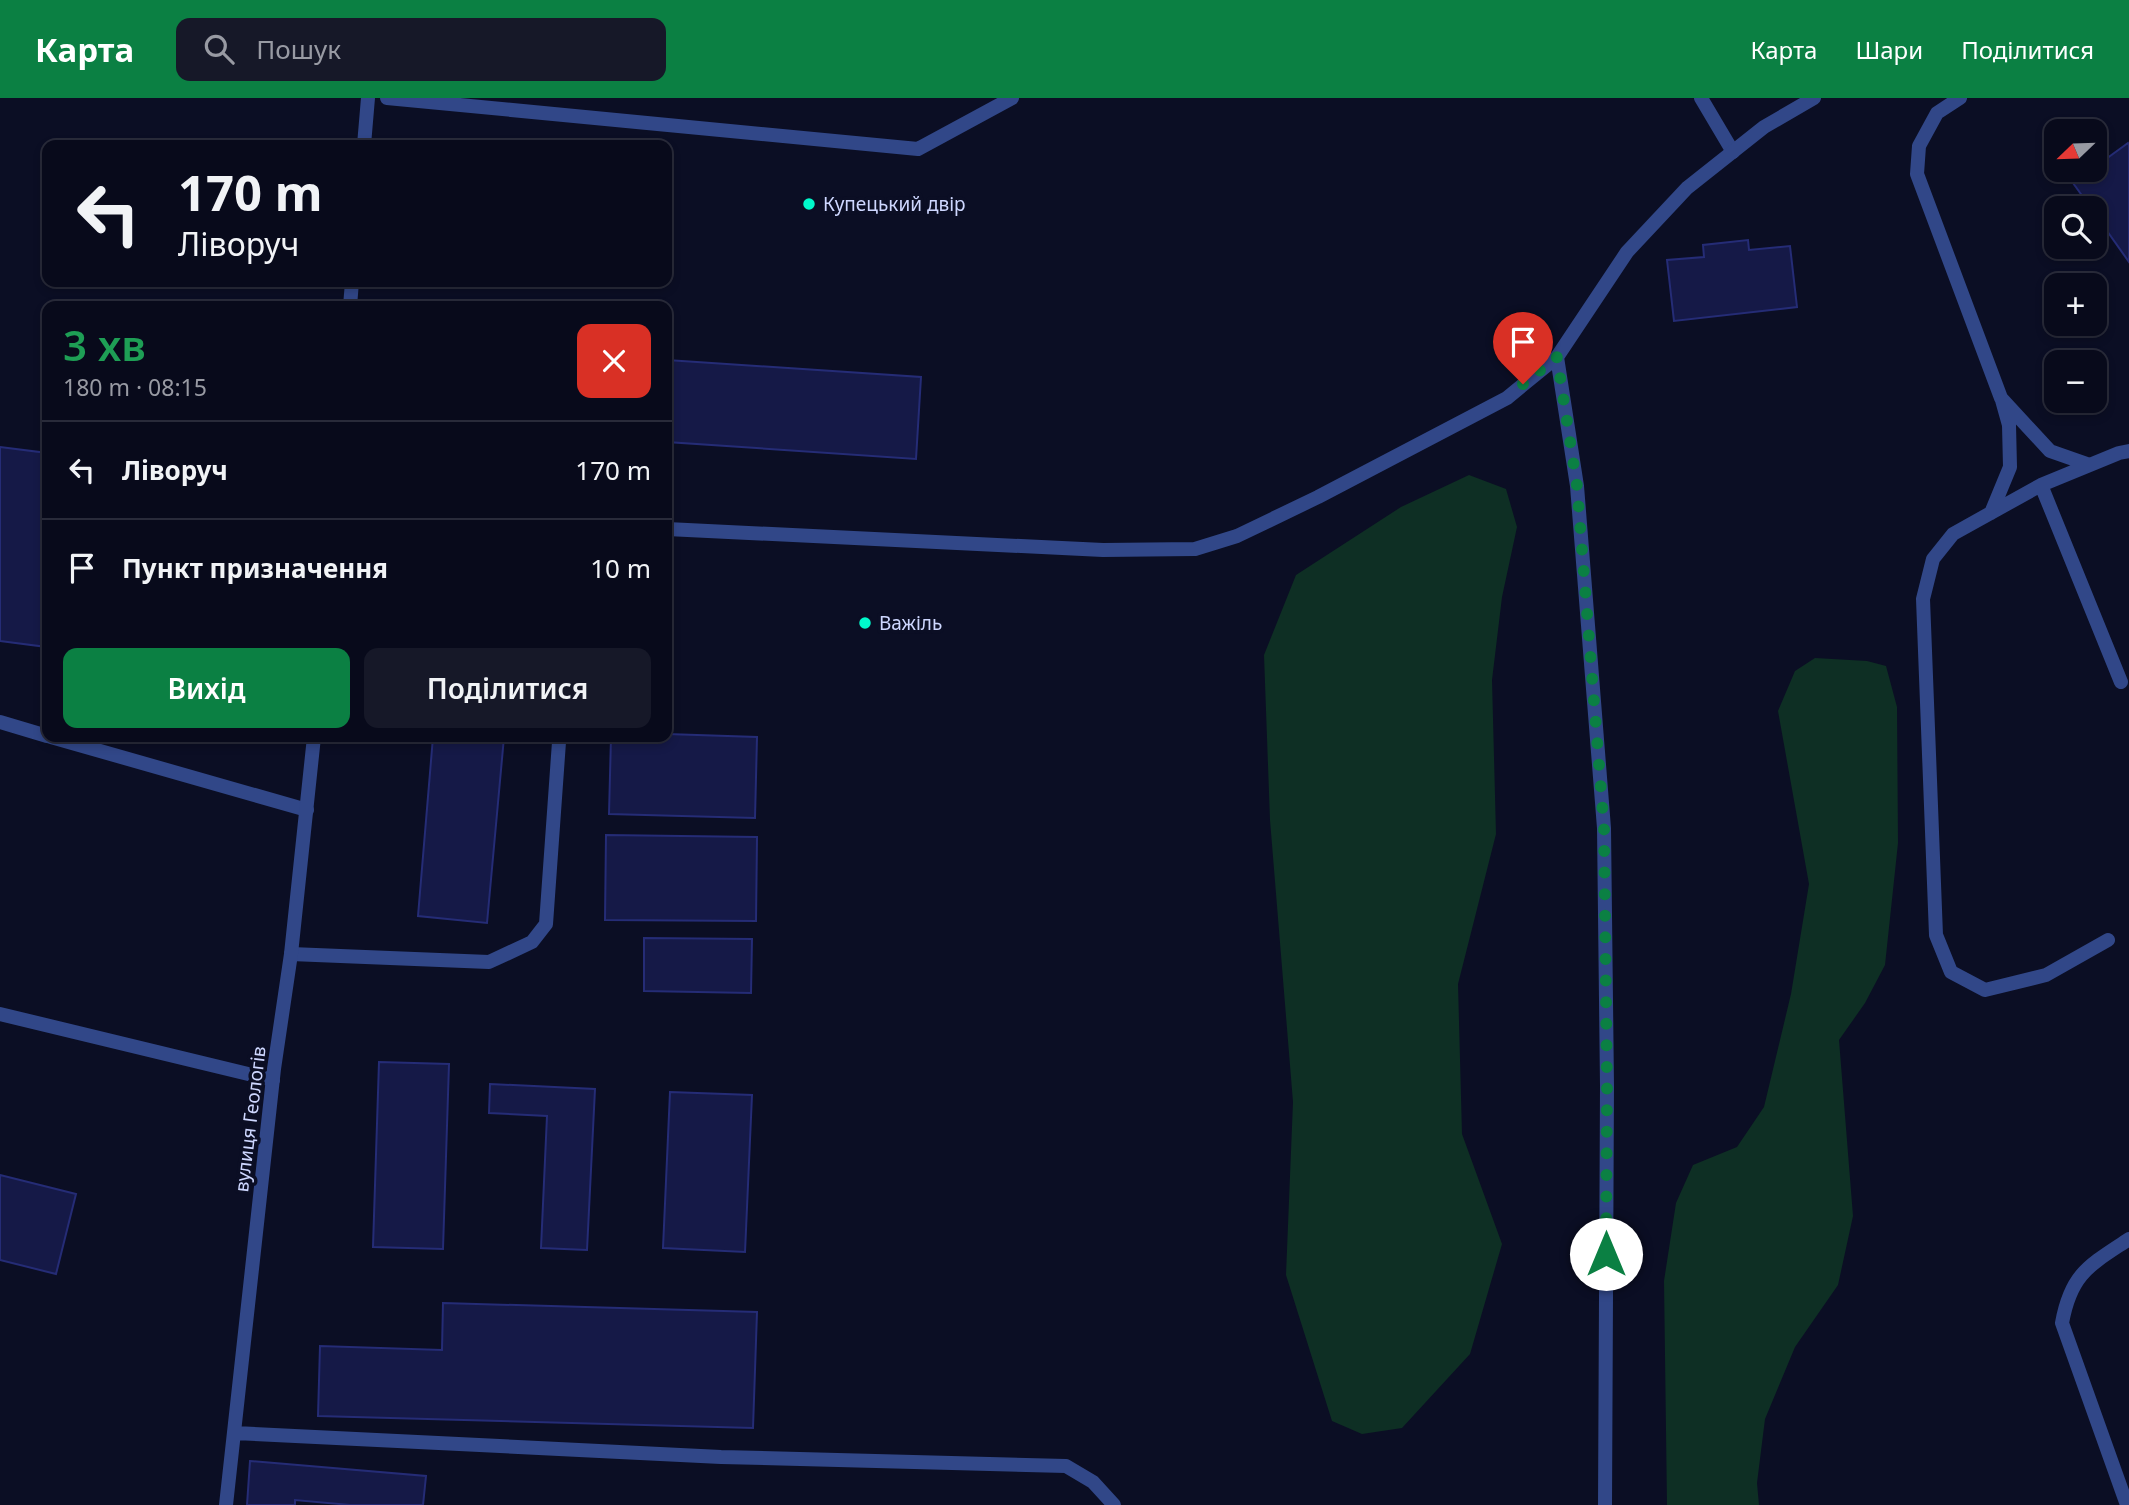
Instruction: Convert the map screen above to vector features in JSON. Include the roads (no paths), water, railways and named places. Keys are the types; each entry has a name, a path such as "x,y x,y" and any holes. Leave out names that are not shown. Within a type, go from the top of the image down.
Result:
{"street":[{"path":"364,140 368,98"},
{"path":"387,98 918,149 1012,98"},
{"path":"1701,98 1733,152"},
{"path":"672,529 1102,550 1195,549 1237,536 1318,497 1507,398 1557,357 1627,252 1687,188 1764,127 1814,98"},
{"path":"1960,98 1937,113 1919,146 1917,174 2009,425 2010,467 1991,513"},
{"path":"1557,357 1577,486 1604,828 1607,1086 1605,1505"},
{"path":"2001,398 2050,451 2090,465"},
{"path":"2108,940 2046,975 1985,990 1951,972 1936,935 1923,599 1933,559 1953,534 2041,485 2129,451"},
{"path":"2041,485 2121,682"},
{"path":"0,722 42,734"},
{"path":"70,742 307,810"},
{"name":"вулиця Геологів","path":"226,1505 314,742"},
{"path":"291,954 489,962 532,942 546,924 559,742"},
{"path":"0,1014 273,1080"},
{"path":"2127,1505 2062,1323 2067,1298 2085,1269 2129,1239"},
{"path":"235,1433 721,1457 1066,1466 1093,1482 1114,1505"}],"place":[{"name":"Купецький двір","path":"809,204"},
{"name":"Важіль","path":"865,623"}]}
